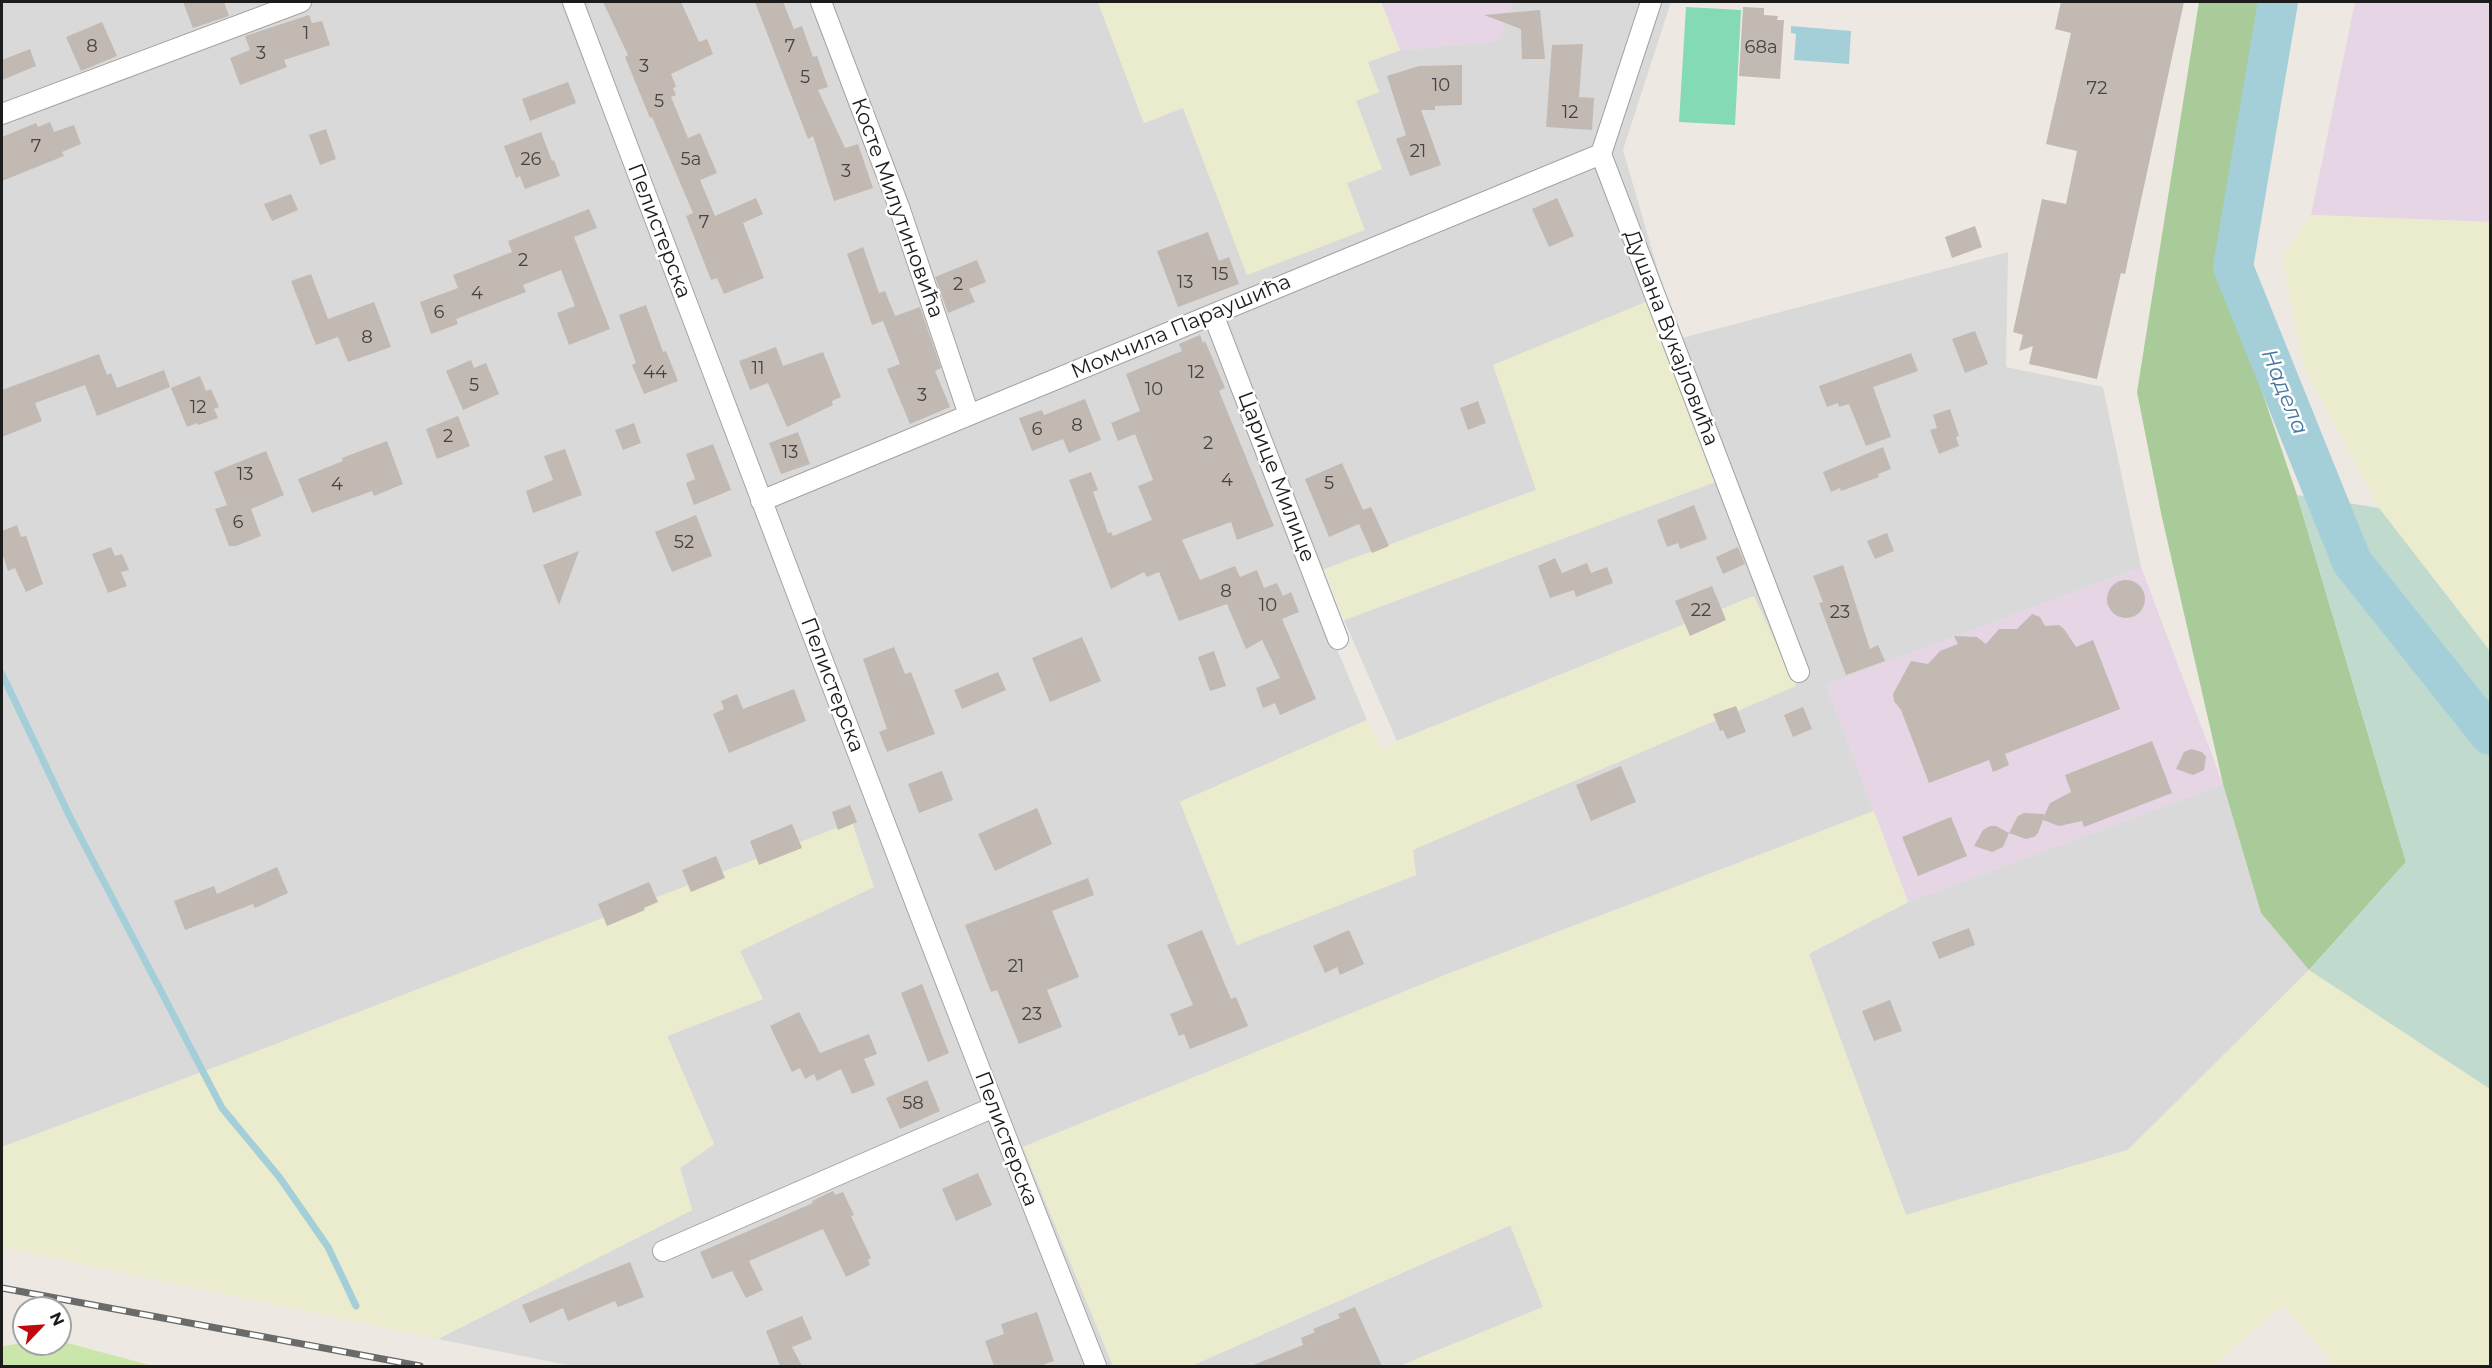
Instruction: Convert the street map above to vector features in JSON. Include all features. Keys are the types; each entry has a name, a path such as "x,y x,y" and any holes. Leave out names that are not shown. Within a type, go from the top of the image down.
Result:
{"street":[{"path":"2,114 301,2"},
{"name":"Пелистерска","path":"573,2 761,501 1096,1366"},
{"name":"Косте Милутиновића","path":"821,2 899,207 969,415"},
{"path":"1601,153 1651,2"},
{"name":"Момчила Параушића","path":"761,501 1601,153"},
{"name":"Душана Вукајловића","path":"1601,153 1799,672"},
{"name":"Царице Милице","path":"1213,314 1338,639"},
{"path":"663,1251 994,1107"}],"shaded area":[{"path":"2,2 1098,2 1144,123 1182,108 1347,183 1382,169 1356,101 1368,62 1400,50 1498,41 1513,2 1671,2 1623,150 1678,339 2008,252 2006,367 2103,387 2141,567 1826,685 1874,811 1445,975 1023,1147 1113,1366 572,1366 438,1339 692,1210 680,1168 714,1144 667,1036 763,999 739,951 873,887 213,1068 2,1147","holes":["1715,482 1344,620 1397,741 1754,596 1413,850 1415,875 1237,945 1180,802 1367,720 1312,590 1325,569 1536,490"]},
{"path":"1381,2 1513,2 1499,41 1400,50"},
{"path":"2355,2 2490,2 2490,222 2311,215"},
{"path":"2141,567 2223,784 1908,902 1826,685"},
{"path":"2223,784 2261,913 2309,970 2128,1150 1906,1215 1808,954 1908,902"},
{"path":"1511,1225 1543,1307 1400,1366 1191,1366"}],"green space":[{"path":"1098,2 1381,2 1400,50 1368,62 1379,92 1356,101 1382,169 1347,183 1365,230 1247,275 1183,108 1144,123"},
{"path":"2199,2 2284,2 2236,315 2297,495 2406,862 2309,970 2261,913 2223,784 2161,513 2137,392"},
{"path":"1686,7 1741,10 1735,125 1679,122"},
{"path":"2311,215 2490,222 2490,651 2379,508 2304,367 2282,257"},
{"path":"1648,301 1715,482 1344,620 1325,569 1536,490 1493,365"},
{"path":"2297,495 2379,508 2490,651 2490,1089 2309,970 2406,862"},
{"path":"1754,596 1796,686 1413,850 1416,875 1237,945 1180,802 1367,720 1382,750 1397,741"},
{"path":"1874,811 1908,902 1809,954 1906,1215 2128,1150 2309,970 2490,1089 2490,1366 2336,1366 2283,1306 2212,1366 1400,1366 1543,1307 1510,1225 1191,1366 1113,1366 1023,1147 1445,975"},
{"path":"852,822 874,887 740,951 763,999 667,1036 714,1144 680,1168 692,1210 438,1339 2,1247 2,1147"},
{"path":"72,1344 153,1366 2,1366 2,1346 12,1345 12,1356 72,1356"}],"water":[{"path":"1791,26 1851,31 1849,64 1794,60 1796,34 1791,33"}],"building":[{"path":"183,2 224,2 229,16 193,28"},
{"path":"603,2 681,2 699,42 707,39 713,54 671,74 676,87 673,88 676,95 671,97 688,138 700,133 717,173 700,180 715,216 756,198 763,214 743,223 764,278 724,294 717,278 711,280 686,216 693,213 652,117 650,118 625,57 628,55"},
{"path":"755,2 783,2 794,29 802,26 813,57 817,56 828,87 818,90 845,148 858,144 873,188 834,201 813,136 808,139"},
{"path":"2061,2 2184,2 2125,274 2121,273 2097,379 2029,364 2033,346 2019,351 2023,335 2013,332 2042,199 2066,204 2077,151 2046,144 2071,33 2055,29"},
{"path":"1743,7 1764,8 1764,15 1778,16 1777,20 1784,20 1780,79 1739,76"},
{"path":"1540,10 1545,59 1522,59 1521,29 1484,15"},
{"path":"309,15 312,23 322,21 330,45 284,60 287,67 240,85 230,58 250,50 245,36"},
{"path":"102,22 117,56 81,71 66,37"},
{"path":"1583,44 1579,97 1594,98 1592,130 1546,127 1552,45"},
{"path":"30,49 36,66 2,80 2,60"},
{"path":"1462,65 1462,105 1435,106 1435,110 1421,110 1441,165 1410,176 1396,139 1406,135 1387,76 1419,66"},
{"path":"568,82 576,103 530,121 522,99"},
{"path":"50,122 54,132 74,125 81,144 62,152 64,156 2,181 2,137 36,123 38,127"},
{"path":"326,129 336,159 320,165 309,135"},
{"path":"541,132 560,176 525,189 520,176 516,178 504,146"},
{"path":"291,194 298,210 272,221 264,204"},
{"path":"1557,198 1574,236 1549,247 1532,209"},
{"path":"589,209 597,228 574,237 610,329 569,345 557,313 575,306 561,270 523,285 526,292 456,319 458,324 431,334 420,302 458,288 453,275 512,252 508,241"},
{"path":"1975,226 1982,247 1952,258 1945,237"},
{"path":"1208,232 1219,261 1229,257 1239,284 1178,307 1157,251"},
{"path":"863,247 879,293 885,291 895,316 920,307 941,368 935,371 950,407 910,424 887,369 900,364 883,321 872,325 847,254"},
{"path":"977,260 986,282 969,289 975,302 948,313 935,277"},
{"path":"311,274 328,319 374,302 391,347 348,362 338,337 316,345 291,281"},
{"path":"646,305 663,352 666,351 678,381 644,394 632,365 636,363 619,315"},
{"path":"1975,331 1988,364 1965,373 1952,339"},
{"path":"1200,335 1203,343 1205,341 1225,388 1219,391 1274,526 1237,540 1231,522 1182,540 1200,580 1235,566 1240,577 1257,570 1264,588 1277,583 1283,596 1291,592 1299,612 1282,619 1316,699 1280,715 1275,703 1263,708 1256,688 1280,678 1262,640 1246,649 1227,604 1179,621 1159,572 1147,577 1144,572 1111,589 1069,480 1091,472 1098,490 1093,492 1108,533 1111,532 1113,536 1152,520 1138,486 1153,480 1135,434 1118,441 1111,423 1140,411 1126,374 1182,351 1179,344"},
{"path":"776,347 783,366 823,352 841,397 832,401 833,405 787,427 768,383 750,390 739,361"},
{"path":"1911,353 1918,371 1873,387 1891,437 1866,446 1849,404 1839,407 1838,403 1827,407 1819,386"},
{"path":"99,354 107,375 111,373 117,388 164,370 170,387 97,416 85,385 35,403 42,421 2,437 2,390"},
{"path":"471,360 474,368 486,363 499,394 463,410 446,371"},
{"path":"200,376 206,391 211,389 219,407 214,409 218,418 187,427 171,388"},
{"path":"1085,399 1101,440 1069,453 1063,439 1032,451 1019,418 1042,410 1044,415"},
{"path":"1478,401 1486,423 1468,430 1460,408"},
{"path":"1950,409 1959,436 1956,437 1959,446 1939,454 1930,430 1937,428 1933,415"},
{"path":"458,416 470,446 437,459 426,429"},
{"path":"634,423 641,443 623,450 615,430"},
{"path":"798,432 810,464 781,474 769,443"},
{"path":"387,441 403,484 374,496 372,491 312,513 298,479 343,461 342,458"},
{"path":"713,444 731,490 694,505 686,483 695,479 686,454"},
{"path":"1883,447 1891,469 1878,474 1879,477 1841,491 1840,488 1831,492 1823,472"},
{"path":"565,449 582,495 533,513 526,491 553,480 544,456"},
{"path":"266,451 284,495 251,509 261,536 236,546 229,546 215,509 227,505 214,472"},
{"path":"1342,463 1363,510 1371,507 1389,546 1372,553 1359,524 1329,537 1305,479"},
{"path":"1694,505 1707,539 1680,549 1678,543 1667,547 1657,520"},
{"path":"696,515 712,556 672,572 655,532"},
{"path":"17,525 21,537 26,536 43,584 26,592 15,568 8,571 2,552 2,531"},
{"path":"1887,533 1894,551 1875,559 1867,541"},
{"path":"111,547 115,556 122,554 129,570 121,572 127,586 108,593 92,554"},
{"path":"1738,547 1745,564 1723,574 1716,557"},
{"path":"579,551 559,605 543,565"},
{"path":"1555,558 1562,573 1587,563 1591,573 1607,567 1613,583 1576,597 1574,590 1550,598 1538,566"},
{"path":"1843,565 1870,649 1878,645 1885,661 1846,675 1819,603 1823,602 1813,576"},
{"path":"2126,580 2133,581 2139,586 2144,592 2144,606 2139,612 2133,617 2126,618 2119,617 2113,612 2108,606 2107,599 2108,592 2113,586 2119,581"},
{"path":"1712,586 1726,620 1690,636 1675,601"},
{"path":"2032,614 2040,617 2045,626 2059,625 2076,647 2093,640 2120,709 2005,754 2009,765 1993,772 1989,760 1929,783 1901,710 1894,701 1893,694 1911,661 1928,664 1940,651 1958,644 1954,636 1977,637 1986,644 1999,629 2017,629"},
{"path":"1082,637 1101,681 1050,702 1032,658"},
{"path":"894,647 905,674 911,672 935,734 887,752 879,732 887,729 863,659"},
{"path":"1214,651 1226,686 1210,691 1198,657"},
{"path":"998,672 1006,690 962,709 954,690"},
{"path":"794,689 806,721 729,753 713,714 724,709 721,701 737,694 743,709"},
{"path":"1736,706 1746,732 1727,739 1723,730 1720,731 1713,714"},
{"path":"1803,707 1812,729 1793,737 1784,715"},
{"path":"2152,741 2172,793 2084,827 2082,821 2059,826 2043,820 2034,837 2026,839 2009,833 2018,816 2024,813 2044,814 2044,816 2050,803 2071,792 2065,775"},
{"path":"2191,749 2202,752 2206,757 2204,770 2193,775 2176,769 2184,752"},
{"path":"1621,766 1636,802 1591,821 1576,785"},
{"path":"942,771 953,800 919,813 908,784"},
{"path":"850,805 857,822 838,830 832,812"},
{"path":"1037,808 1052,844 995,871 978,834"},
{"path":"1951,817 1967,856 1918,876 1902,837"},
{"path":"792,824 802,848 759,865 750,841"},
{"path":"1996,826 2009,833 2003,847 1992,852 1974,846 1983,830"},
{"path":"716,856 725,878 691,892 682,870"},
{"path":"277,867 288,893 255,908 253,904 185,930 174,901 214,886 217,894"},
{"path":"1088,878 1094,895 1052,911 1079,977 1047,990 1062,1027 1019,1044 997,990 991,992 965,925"},
{"path":"649,882 658,902 607,926 598,904"},
{"path":"1969,928 1975,945 1939,959 1932,942"},
{"path":"1202,930 1231,999 1236,997 1248,1026 1190,1049 1184,1034 1179,1036 1170,1014 1193,1005 1167,945"},
{"path":"1349,930 1364,964 1340,975 1337,967 1325,973 1313,946"},
{"path":"922,984 949,1053 928,1062 901,993"},
{"path":"1890,1000 1902,1031 1874,1041 1862,1011"},
{"path":"799,1012 820,1053 869,1034 877,1054 864,1059 875,1085 852,1094 841,1069 817,1081 814,1074 805,1079 800,1068 792,1072 770,1026"},
{"path":"927,1080 940,1111 900,1129 886,1098"},
{"path":"978,1173 992,1205 956,1221 942,1189"},
{"path":"833,1191 835,1195 843,1192 854,1215 851,1216 871,1258 868,1260 870,1265 846,1277 823,1229 749,1261 763,1290 746,1298 732,1271 712,1279 700,1252 813,1203 812,1201"},
{"path":"630,1262 644,1297 618,1307 615,1301 568,1321 563,1308 530,1323 522,1305"},
{"path":"1355,1307 1382,1366 1251,1366 1303,1345 1301,1338 1315,1332 1313,1329 1340,1318 1338,1314"},
{"path":"1037,1312 1054,1361 1040,1366 994,1366 985,1341 1004,1334 1001,1324"},
{"path":"802,1316 812,1339 792,1347 802,1366 780,1366 766,1331"}],"waterway":[{"name":"Надела","path":"2278,2 2233,267 2352,562 2490,735"},
{"path":"2,674 70,817 222,1108 280,1178 328,1247 356,1306"}],"railway":[{"path":"2,1288 420,1366"}]}
